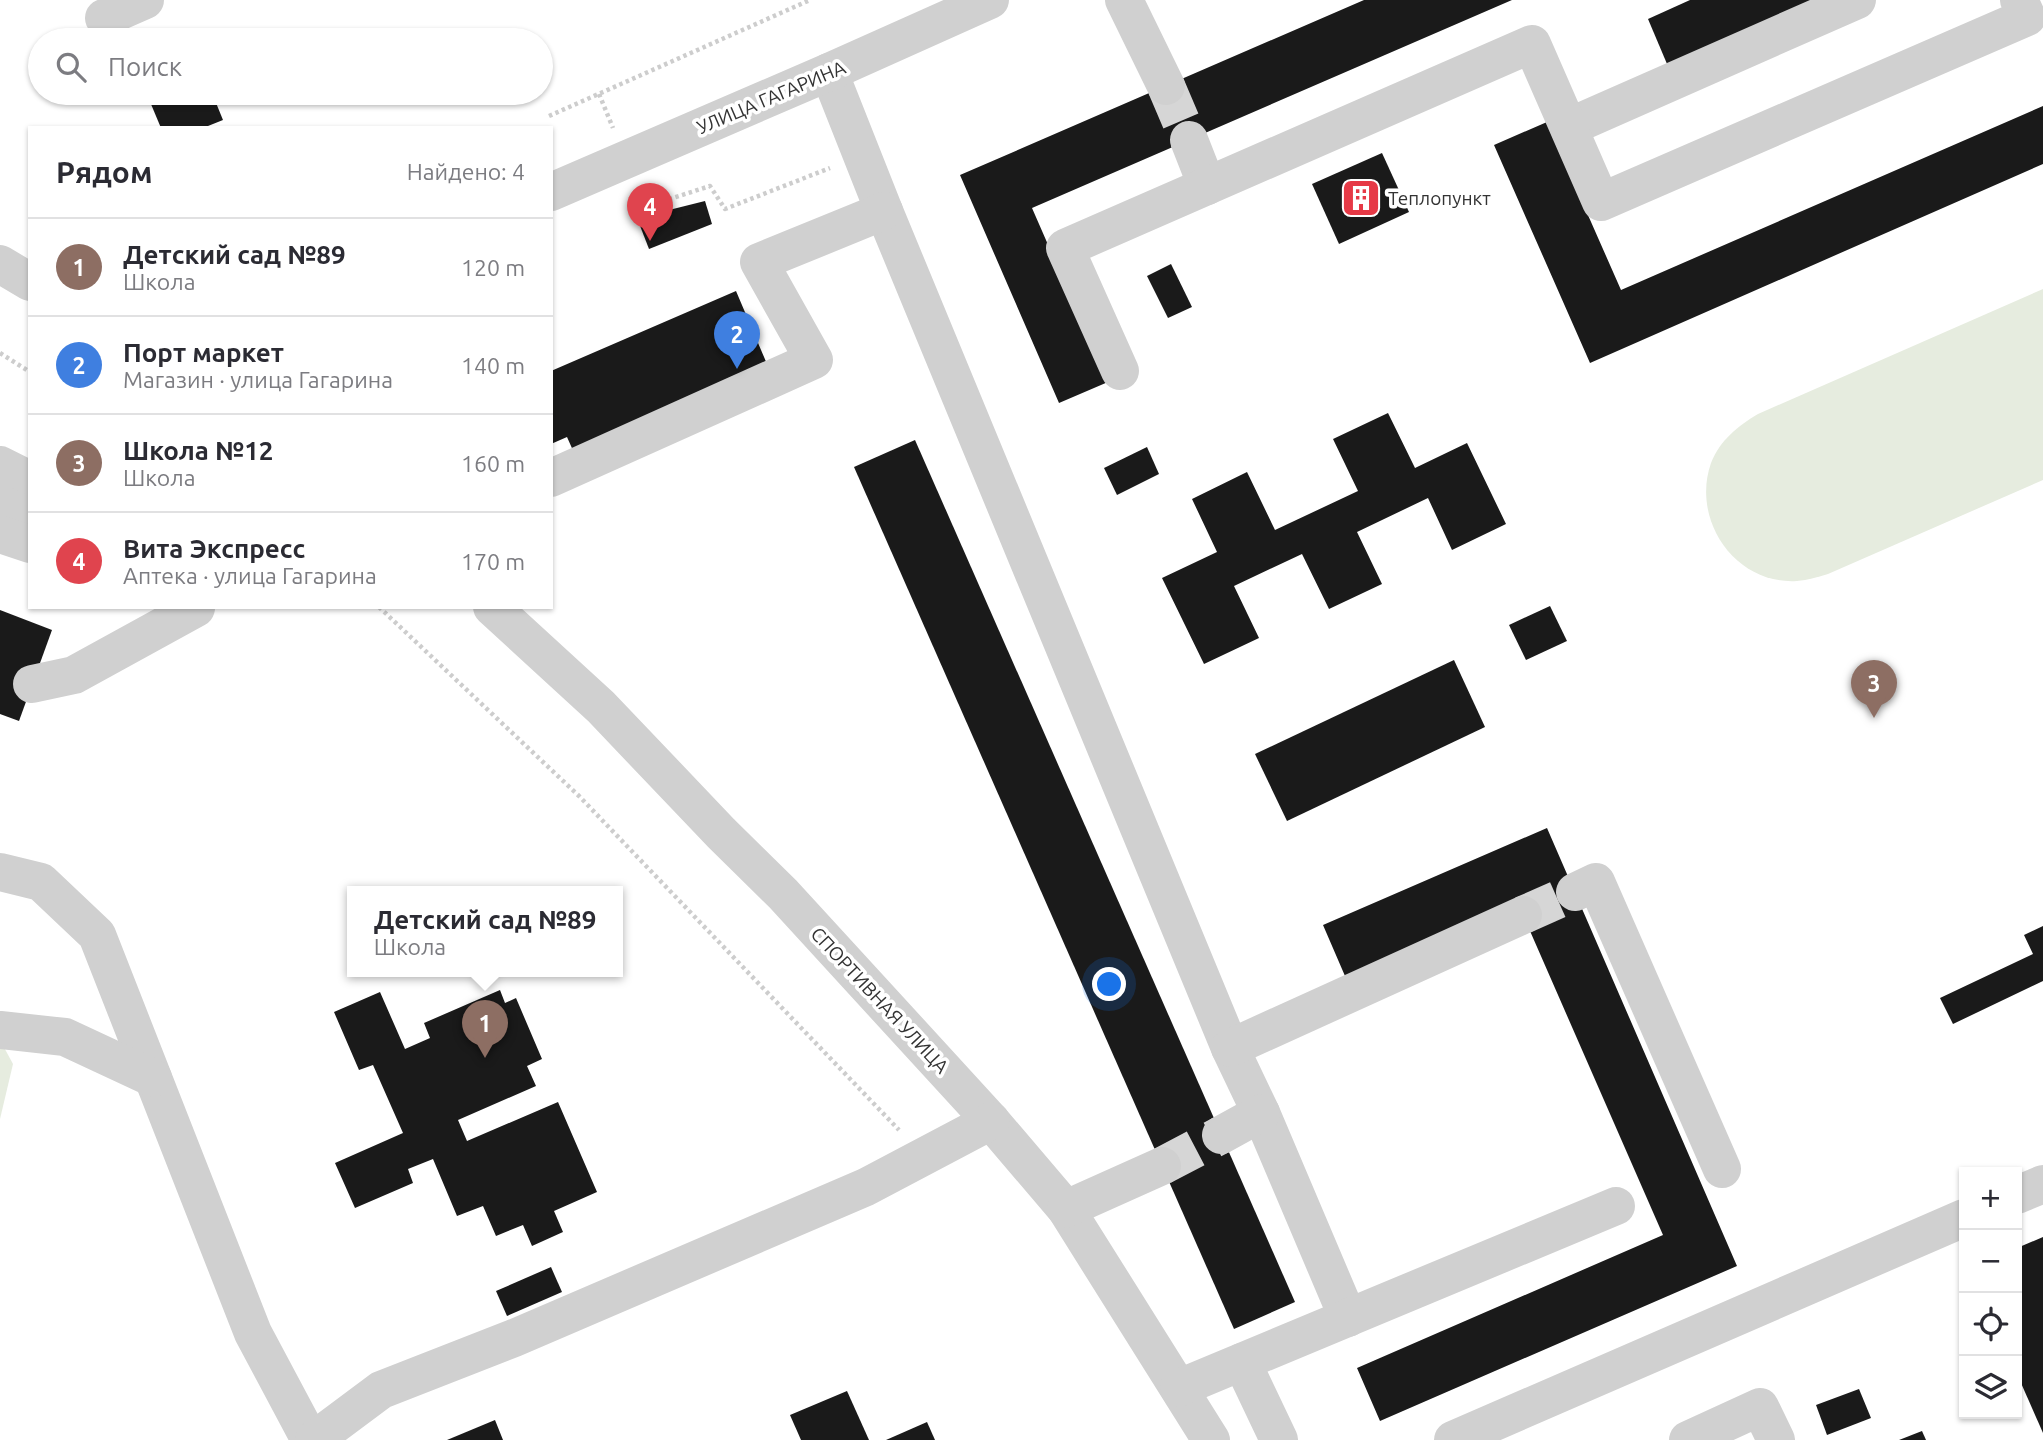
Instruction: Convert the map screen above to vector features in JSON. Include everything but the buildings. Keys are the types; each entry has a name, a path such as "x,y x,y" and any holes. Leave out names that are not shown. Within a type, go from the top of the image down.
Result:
{"street":[{"path":"104,18 145,0"},
{"name":"УЛИЦА ГАГАРИНА","path":"553,191 990,0"},
{"path":"1124,0 1166,86"},
{"path":"1569,127 1857,0"},
{"path":"1119,371 1065,247 1532,44 1601,202 2030,9"},
{"path":"829,72 1230,1048 1261,1113 1348,1318"},
{"path":"1189,140 1207,186"},
{"path":"553,477 814,360 759,262 884,211"},
{"path":"0,264 28,281"},
{"path":"0,466 28,479"},
{"path":"0,504 28,516"},
{"path":"0,534 28,543"},
{"path":"32,684 74,675 192,609"},
{"name":"СПОРТИВНАЯ УЛИЦА","path":"494,609 601,707 783,894 992,1121 1066,1209 1211,1440"},
{"path":"0,872 41,882 97,935 253,1333 312,1440 381,1390 514,1338 866,1187 992,1121"},
{"path":"1574,892 1596,883 1722,1169"},
{"path":"1230,1048 1523,915"},
{"path":"0,1030 65,1037 153,1078"},
{"path":"1222,1135 1261,1113"},
{"path":"1066,1209 1162,1166"},
{"path":"2022,1193 2043,1184"},
{"path":"1179,1388 1616,1206"},
{"path":"1453,1440 1959,1220"},
{"path":"1242,1362 1279,1440"},
{"path":"1688,1440 1760,1407 1776,1440"}],"path":[{"path":"549,116 810,0"},
{"path":"645,207 710,186 725,209 861,155"},
{"path":"0,353 28,371"},
{"path":"381,609 579,796 808,1033 923,1157"}],"shaded area":[{"path":"2043,289 2043,480 1828,574 1809,579 1775,579 1755,572 1737,560 1723,545 1707,506 1706,485 1715,455 1737,429 1758,414"},
{"path":"0,1040 13,1064 0,1119"}],"tunnel":[{"path":"1166,86 1189,140"},
{"path":"1523,915 1575,892"},
{"path":"1162,1166 1221,1135"}],"place":[{"name":"Теплопункт","path":"1361,198"},
{"name":"Вита Экспресс","path":"650,241"},
{"name":"Порт маркет","path":"737,369"},
{"name":"Школа №12","path":"1874,718"},
{"name":"Детский сад №89","path":"485,1058"}]}
